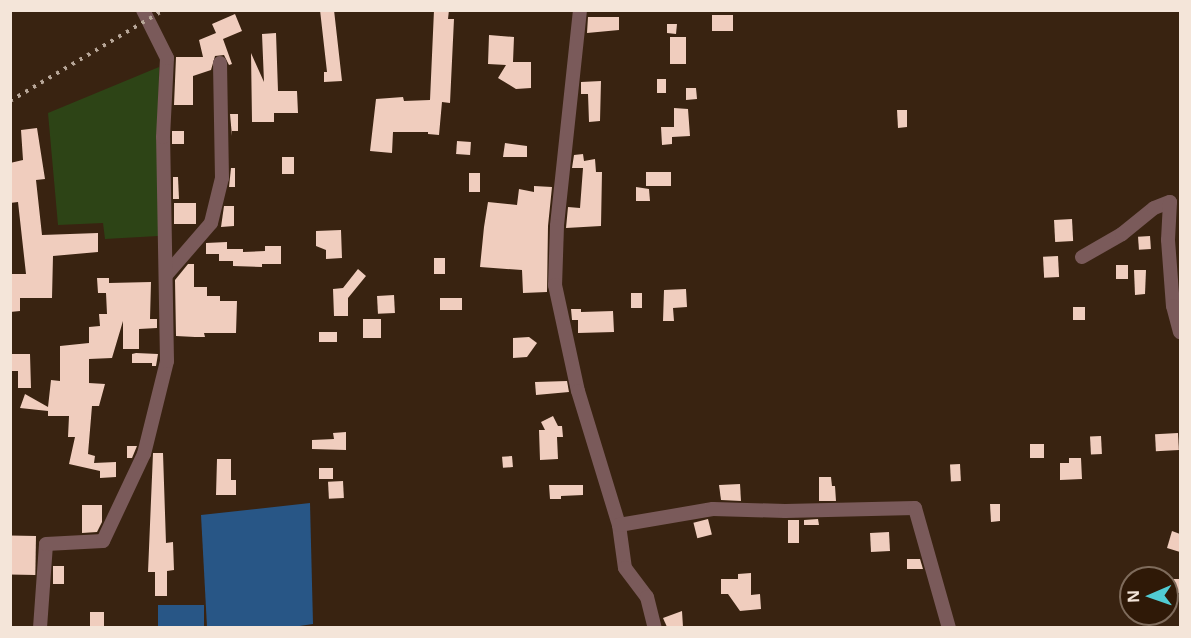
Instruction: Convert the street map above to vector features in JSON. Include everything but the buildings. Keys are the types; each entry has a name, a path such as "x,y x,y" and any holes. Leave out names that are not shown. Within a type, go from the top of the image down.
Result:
{"street":[{"path":"40,627 46,544 103,541 144,454 167,361 163,137 167,58 142,10"},
{"path":"580,10 557,226 555,285 578,392 619,525 625,568 647,597 655,627"},
{"path":"167,274 211,223 222,178 220,63"},
{"path":"1083,256 1122,234 1154,208 1170,202 1168,240 1173,306 1180,332"},
{"path":"619,525 713,509 784,511 915,508 949,627"}],"green space":[{"path":"159,67 158,236 105,239 103,223 58,225 48,113"}],"water":[{"path":"310,503 313,624 286,628 207,627 201,515"},
{"path":"158,605 204,605 204,627 158,627"}],"railway":[{"path":"10,101 164,10"}]}
